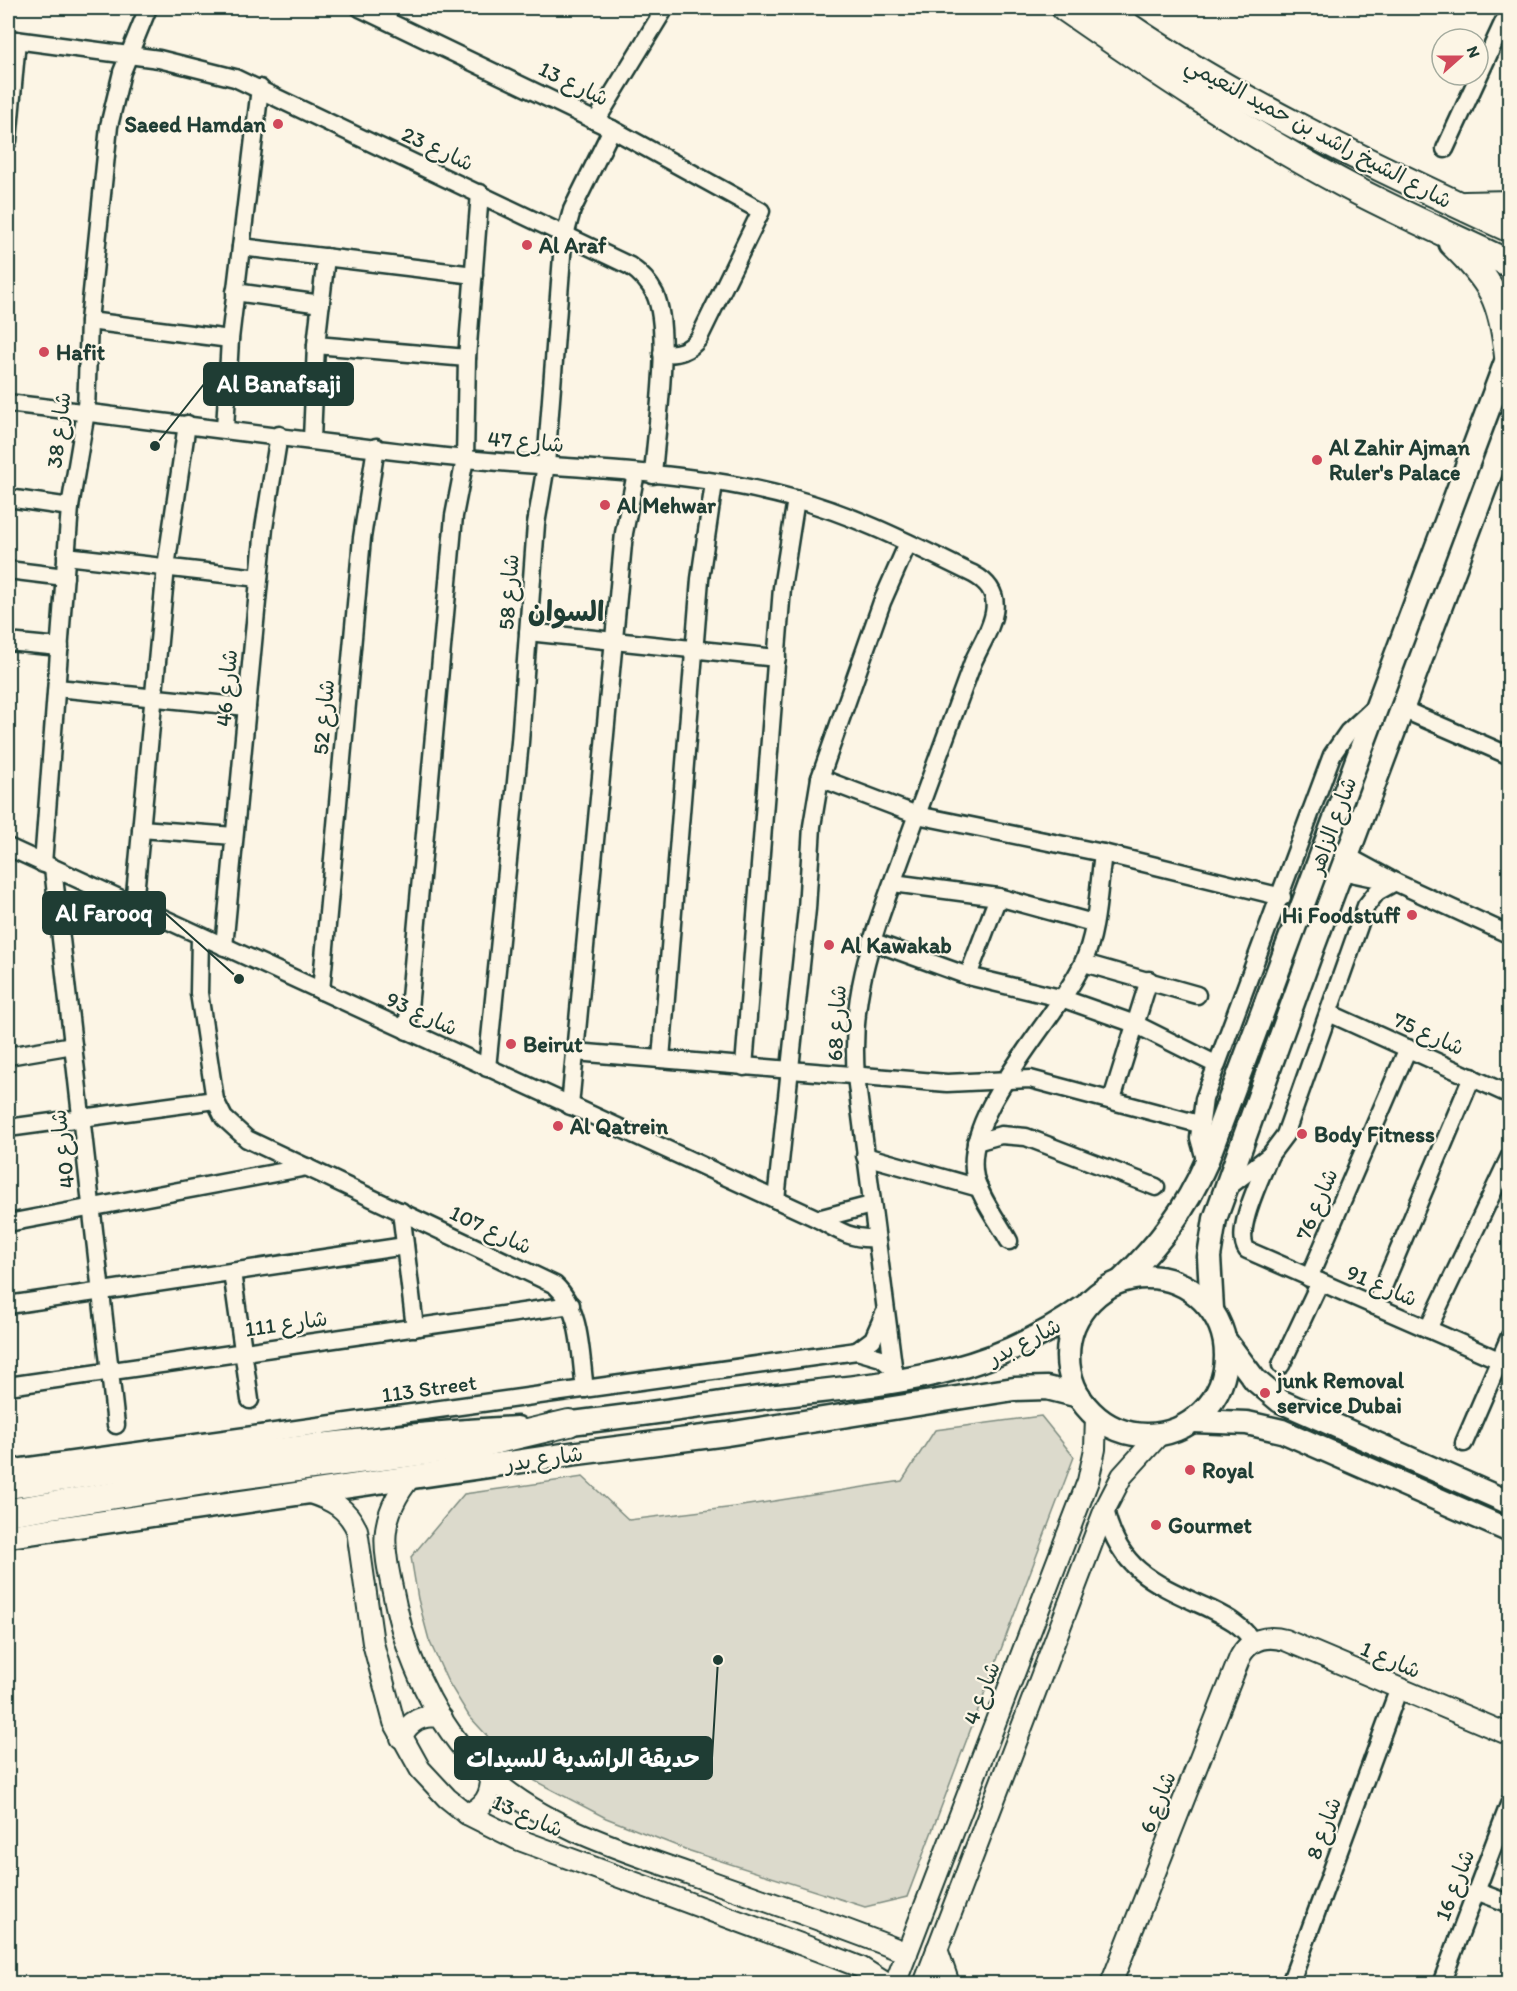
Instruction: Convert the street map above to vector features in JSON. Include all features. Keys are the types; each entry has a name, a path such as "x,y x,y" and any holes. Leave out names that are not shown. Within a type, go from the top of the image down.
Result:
{"main road":[{"name":"شارع الشيخ راشد بن حميد النعيمي","path":"1065,8 1256,134 1340,182 1509,264"},
{"name":"شارع الشيخ راشد بن حميد النعيمي","path":"1102,8 1172,55 1260,106 1509,229"},
{"path":"1458,205 1509,204"},
{"path":"1436,229 1487,281 1502,312 1509,354"},
{"name":"شارع الزاهر","path":"1122,1280 1150,1253 1178,1217 1206,1163 1509,354"},
{"name":"شارع الزاهر","path":"1212,1310 1208,1276 1211,1238 1225,1190 1344,863 1507,432"},
{"path":"1412,609 1422,610 1427,618 1426,644"},
{"path":"1290,939 1287,969 1292,978 1301,980"},
{"path":"1509,1503 1280,1401 1255,1380 1225,1340 1212,1310 1188,1287 1174,1281 1139,1276 1122,1280 1101,1291 1084,1307 1074,1325 1068,1349 1070,1374 1079,1396 1096,1416 1119,1430 1139,1435 1159,1434 1193,1421 1247,1423 1282,1431 1509,1531"},
{"name":"شارع بدر","path":"8,1487 345,1441 568,1423 894,1375 961,1369 1004,1354 1046,1333 1084,1307"},
{"path":"1193,1421 1216,1395 1223,1378 1227,1359 1225,1340"},
{"name":"شارع بدر","path":"8,1536 570,1454 727,1434 1014,1389 1047,1388 1079,1396"},
{"name":"شارع بدر","path":"8,1512 230,1477 480,1444 568,1423"}],"street":[{"name":"شارع 38","path":"48,866 57,688 70,507 86,412 89,321 109,126 117,90 148,8"},
{"name":"شارع 13","path":"360,8 612,129 761,211 699,338 687,350 671,354 662,353"},
{"path":"596,121 665,8"},
{"path":"1445,149 1509,8"},
{"name":"شارع 23","path":"12,40 185,64 260,88 630,266 648,282 658,303 662,353 653,475"},
{"path":"8,133 12,40"},
{"path":"225,429 230,339 260,88"},
{"name":"شارع 58","path":"487,1068 510,847 536,524 546,465 565,233 572,210 612,129"},
{"path":"407,1031 454,516 465,459 467,358 480,193"},
{"path":"241,247 474,275"},
{"path":"312,439 316,345 326,257"},
{"path":"236,292 321,304"},
{"path":"89,321 230,339"},
{"path":"316,345 467,358"},
{"name":"شارع 47","path":"8,403 465,459 653,475 714,483 796,499 853,518 983,579 994,597 993,618"},
{"path":"134,905 166,567 187,424"},
{"name":"شارع 46","path":"224,947 264,528 279,435"},
{"name":"شارع 52","path":"321,991 362,538 376,447"},
{"path":"570,1106 624,533 636,473"},
{"path":"661,1059 700,579 714,483"},
{"path":"8,498 70,507"},
{"path":"744,1067 782,588 796,499"},
{"path":"776,1200 807,909 812,826 820,778 882,602 908,543"},
{"path":"66,556 259,578"},
{"path":"8,570 65,577"},
{"name":"شارع 68","path":"894,1375 856,1077 854,1031 857,994 871,941 973,662 993,618"},
{"path":"528,632 777,658"},
{"path":"8,642 60,647"},
{"path":"57,688 247,707"},
{"path":"1206,1163 1199,1124 1204,1099 1282,897 1336,748 1357,723 1376,707"},
{"path":"1402,709 1509,756"},
{"path":"820,778 917,815 1103,853 1282,897"},
{"path":"141,829 234,836"},
{"name":"شارع 93","path":"8,847 818,1219 848,1236 875,1238"},
{"path":"1009,1241 979,1188 974,1169 976,1142 1006,1079 1064,999 1084,963 1093,923 1103,853"},
{"path":"1344,863 1393,881 1509,935"},
{"name":"شارع 40","path":"48,866 73,1046 116,1425"},
{"path":"1225,1190 1270,1155 1291,1123 1369,901 1393,881"},
{"path":"893,883 998,897 1093,923"},
{"path":"968,976 998,897"},
{"path":"8,1128 215,1100 199,993 200,936"},
{"path":"871,941 968,976 1064,999 1135,1024 1217,1065"},
{"path":"1084,963 1197,995"},
{"path":"1112,1100 1149,980"},
{"name":"شارع 75","path":"1329,1013 1509,1095"},
{"path":"8,1056 73,1046"},
{"name":"شارع 76","path":"1281,1365 1408,1048"},
{"path":"575,1052 856,1077 966,1083 1006,1079 1043,1081 1199,1124"},
{"path":"1375,1306 1472,1077"},
{"name":"شارع 107","path":"215,1100 224,1118 238,1133 548,1280 561,1291 571,1305"},
{"path":"976,1142 1001,1135 1026,1137 1156,1187"},
{"name":"شارع 91","path":"1270,1155 1243,1226 1242,1241 1247,1250 1499,1360"},
{"path":"865,1156 979,1188"},
{"path":"1428,1329 1509,1156"},
{"path":"8,1223 307,1167"},
{"path":"818,1219 871,1204"},
{"path":"401,1211 415,1328"},
{"path":"8,1305 405,1246"},
{"path":"232,1272 250,1400"},
{"path":"571,1305 585,1389"},
{"name":"شارع 111","path":"8,1386 571,1305"},
{"path":"857,1351 873,1339 885,1310"},
{"path":"1464,1443 1509,1336"},
{"name":"113 Street","path":"8,1469 857,1351 881,1358 894,1375"},
{"name":"شارع 4","path":"895,1983 1088,1481 1095,1449 1096,1416"},
{"path":"924,1983 1105,1509 1122,1476 1159,1434"},
{"name":"شارع 13","path":"410,1478 395,1496 388,1514 385,1533 389,1566 403,1632 420,1676 442,1718 462,1747 491,1778 548,1816 594,1838 907,1953"},
{"name":"شارع 13","path":"310,1493 337,1504 349,1516 357,1530 373,1643 402,1738 433,1784 467,1814 527,1843 850,1963 887,1983"},
{"path":"1105,1509 1114,1540 1133,1566 1159,1585 1235,1622 1253,1642"},
{"name":"شارع 1","path":"1253,1642 1272,1638 1285,1640 1509,1735"},
{"name":"شارع 6","path":"1111,1983 1240,1657 1253,1642"},
{"name":"شارع 8","path":"1290,1983 1399,1688"},
{"path":"402,1738 410,1724 417,1719 434,1716 442,1718"},
{"path":"467,1814 483,1804 491,1787 491,1778"},
{"name":"شارع 16","path":"1441,1983 1509,1802"},
{"path":"1476,1891 1509,1904"},
{"path":"937,1949 949,1983"}],"shaded area":[{"path":"1041,1416 1074,1457 907,1897 865,1907 690,1851 606,1818 535,1781 502,1752 469,1716 447,1680 429,1640 418,1599 411,1557 464,1494 583,1477 629,1520 735,1507 902,1481 935,1430"}],"place":[{"name":"Saeed Hamdan","path":"278,124"},
{"name":"Al Araf","path":"527,245"},
{"name":"Hafit","path":"44,352"},
{"name":"Al Banafsaji","path":"155,446"},
{"name":"Al Zahir Ajman Ruler's Palace","path":"1317,460"},
{"name":"Al Mehwar","path":"605,505"},
{"name":"Hi Foodstuff","path":"1412,915"},
{"name":"Al Kawakab","path":"829,945"},
{"name":"Al Farooq","path":"239,979"},
{"name":"Beirut","path":"511,1044"},
{"name":"Al Qatrein","path":"558,1126"},
{"name":"Body Fitness","path":"1302,1134"},
{"name":"junk Removal service Dubai","path":"1265,1393"},
{"name":"Royal","path":"1190,1470"},
{"name":"Gourmet","path":"1156,1525"},
{"name":"حديقة الراشدية للسيدات","path":"718,1660"}],"district":[{"name":"السوان","path":"566,611"}]}
